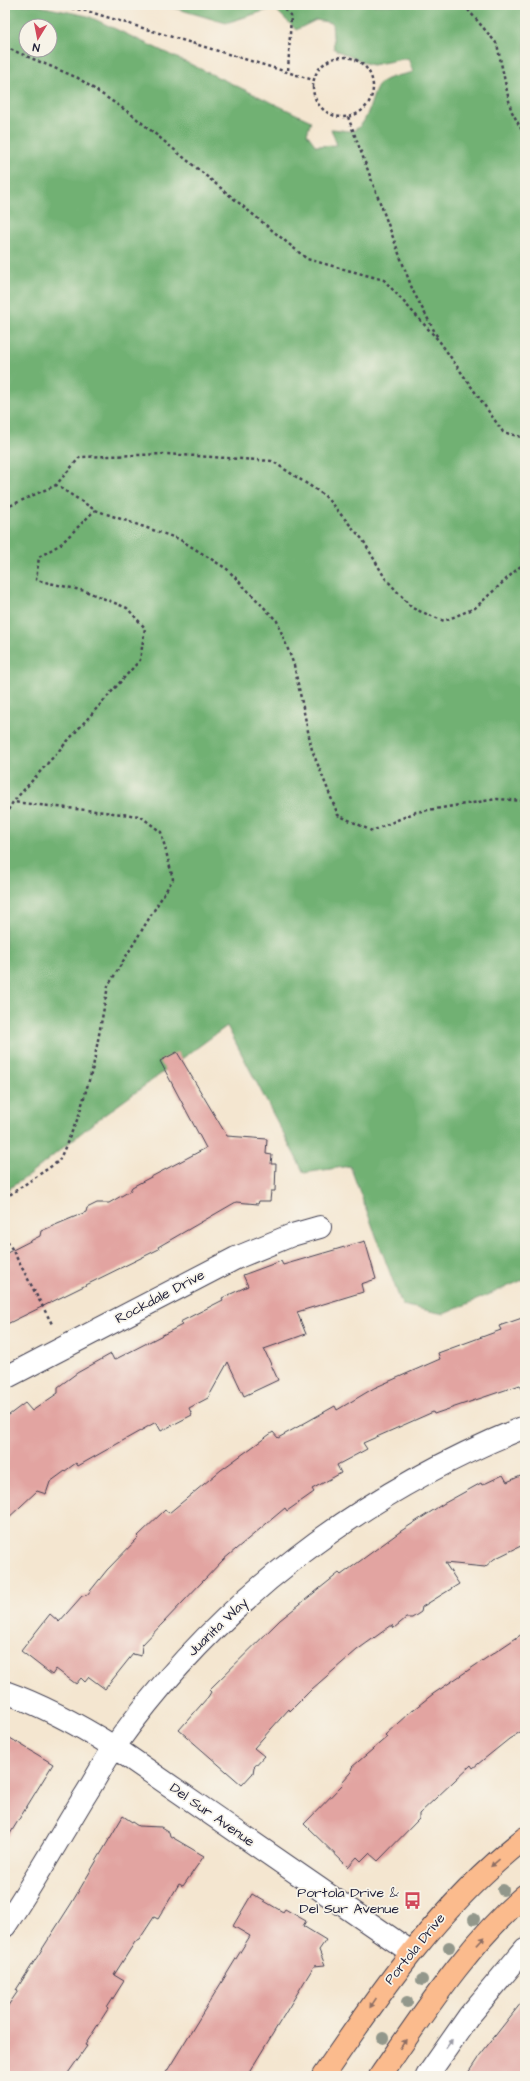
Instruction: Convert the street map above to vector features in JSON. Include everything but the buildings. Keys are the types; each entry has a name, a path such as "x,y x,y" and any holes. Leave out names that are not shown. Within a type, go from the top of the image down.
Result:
{"main road":[{"name":"Portola Drive","path":"323,2076 411,1952 449,1907 493,1864 525,1838"},
{"path":"380,2076 438,1994 469,1954 525,1895"}],"street":[{"name":"Rockdale Drive","path":"5,1378 236,1258 292,1235 320,1227"},
{"name":"Juanita Way","path":"5,1926 114,1747 145,1706 179,1666 257,1590 297,1557 340,1525 386,1495 442,1464 525,1427"},
{"name":"Del Sur Avenue","path":"5,1692 30,1701 73,1722 114,1747 411,1952"},
{"path":"427,2076 468,2016 525,1950"}],"path":[{"path":"54,5 87,11 313,80"},
{"path":"281,5 290,16 288,72"},
{"path":"464,5 497,44 511,110 525,136"},
{"path":"5,46 78,78 130,114 307,260 384,280 440,342 503,432 525,438"},
{"path":"348,58 356,61 364,67 372,79 372,94 368,103 362,111 348,117 333,116 320,108 313,95 313,80 321,67 333,59 348,58"},
{"path":"348,117 413,290 440,342"},
{"path":"5,508 56,486 80,456 166,454 272,461 324,495 363,540 385,578 412,608 444,621 474,608 525,562"},
{"path":"56,486 95,510 179,539 227,569 277,621 294,665 312,750 338,815 372,831 416,812 497,799 525,801"},
{"path":"5,815 14,802 140,660 145,628 127,608 85,591 36,580 39,556 61,544 95,510"},
{"path":"5,1198 59,1161 78,1118 93,1067 108,986 173,879 161,832 140,816 14,802"},
{"path":"5,1236 64,1348"}],"green space":[{"path":"5,5 34,5 88,16 311,121 307,134 316,146 337,145 331,129 350,131 357,128 366,116 378,85 390,78 413,72 408,58 372,65 362,62 334,49 332,23 316,20 296,30 274,8 226,23 164,5 525,5 525,1279 444,1314 402,1305 350,1166 304,1173 227,1026 96,1121 28,1176 5,1191"}],"place":[{"name":"Portola Drive & Del Sur Avenue","path":"412,1901"}]}
